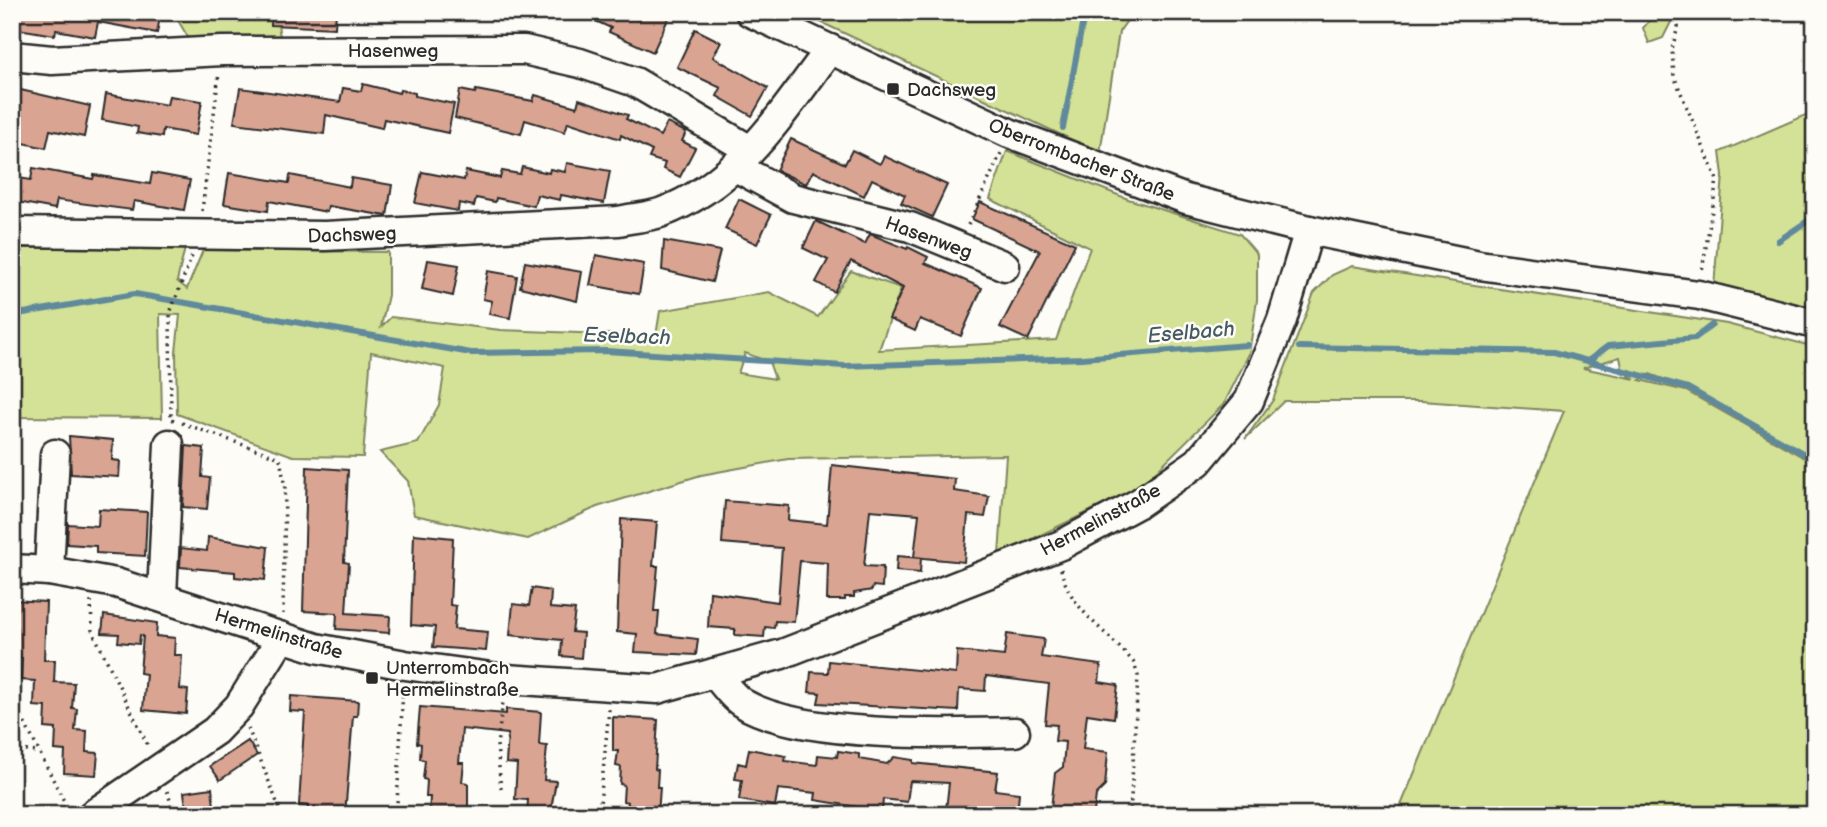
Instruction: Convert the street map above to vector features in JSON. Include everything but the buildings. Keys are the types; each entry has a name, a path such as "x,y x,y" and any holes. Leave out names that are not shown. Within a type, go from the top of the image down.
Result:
{"street":[{"name":"Oberrombacher Straße","path":"750,12 1009,133 1186,199 1308,230 1479,265 1699,295 1815,324"},
{"name":"Dachsweg","path":"12,232 325,236 618,221 658,214 689,200 743,159 830,49"},
{"name":"Hasenweg","path":"12,56 51,60 222,51 524,50 580,63 635,82 793,198 910,226 1004,266"},
{"name":"Hermelinstraße","path":"12,569 49,571 90,578 162,596 316,648 405,665 506,679 657,689 782,654 1061,545 1139,503 1198,462 1249,401 1282,320 1308,230"},
{"path":"162,596 169,444"},
{"path":"49,571 55,454"},
{"path":"92,815 215,730 239,706 282,638"},
{"path":"714,673 743,704 802,724 937,734 1015,732"}],"path":[{"path":"1682,12 1672,49 1674,76 1717,180 1699,295"},
{"path":"222,51 199,236 170,313 170,419 281,458 285,488 282,638"},
{"path":"958,246 1009,133"},
{"path":"1061,545 1064,583 1074,602 1123,648 1134,663 1138,676 1130,815"},
{"path":"90,578 92,630 159,769"},
{"path":"402,815 397,804 405,665"},
{"path":"501,789 497,745 506,679"},
{"path":"604,815 600,804 611,685"},
{"path":"12,698 71,815"},
{"path":"239,706 282,815"},
{"path":"12,749 37,752"}],"green space":[{"path":"173,12 276,12 281,43 192,44"},
{"path":"799,12 1133,12 1119,32 1100,153"},
{"path":"1657,12 1676,12 1663,38 1649,43 1643,28"},
{"path":"1815,111 1815,314 1714,287 1723,175 1720,152"},
{"path":"1007,151 1128,199 1240,234 1257,254 1257,300 1249,354 1224,404 1140,487 999,555 1006,455 788,459 701,475 597,507 528,539 414,515 408,481 380,452 418,443 439,405 445,368 371,352 363,457 293,456 177,414 176,352 180,315 160,314 162,418 12,417 12,248 185,248 177,281 187,289 203,250 388,252 388,295 381,327 391,317 501,330 656,336 660,311 769,292 818,317 851,271 901,288 879,350 1056,340 1090,248 990,199","holes":["745,353 769,362 775,379 738,373"]},
{"path":"1352,266 1727,324 1815,347 1815,460 1688,388 1650,374 1640,380 1686,391 1815,464 1815,815 1397,815 1564,411 1421,401 1284,401 1245,439 1273,400 1314,293 1332,275","holes":["1620,357 1623,372 1635,379 1583,368"]}],"waterway":[{"path":"1063,128 1083,20 1088,12"},
{"path":"1778,241 1815,216"},
{"name":"Eselbach","path":"12,315 135,294 471,353 606,351 844,366 1082,358 1247,345"},
{"path":"1588,361 1608,346 1695,338 1712,325"},
{"name":"Eselbach","path":"1299,347 1554,352 1688,388 1815,460"}],"place":[{"name":"Dachsweg","path":"893,89"},
{"name":"Unterrombach Hermelinstraße","path":"372,678"}]}
